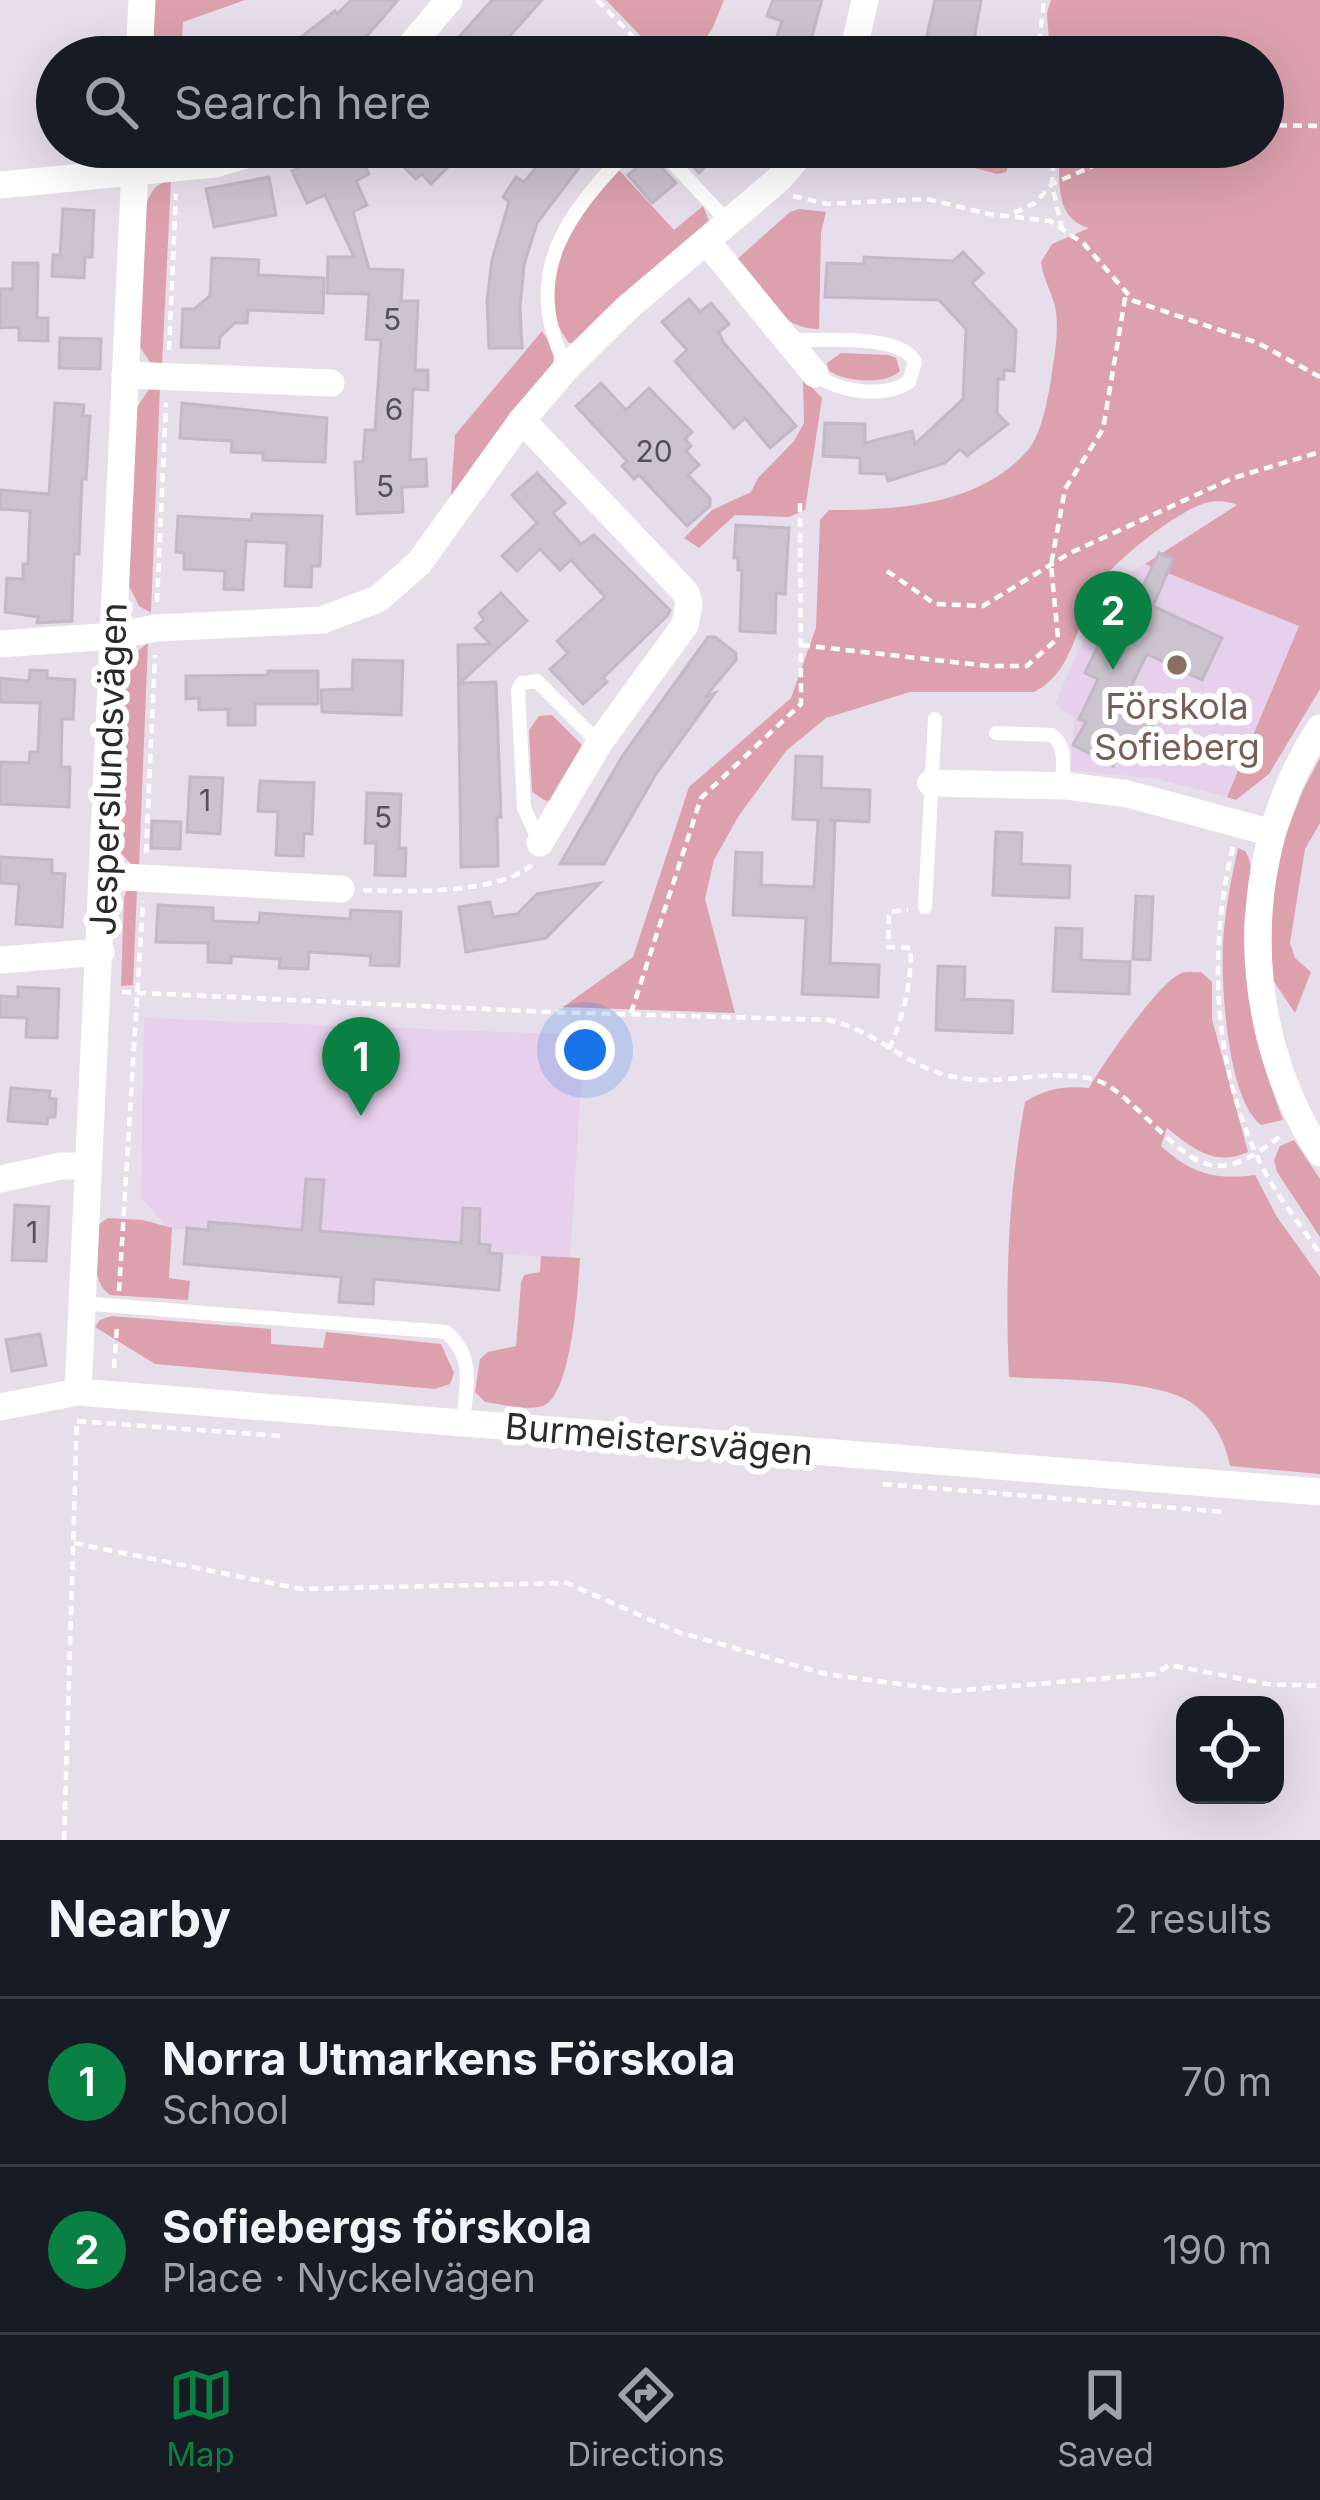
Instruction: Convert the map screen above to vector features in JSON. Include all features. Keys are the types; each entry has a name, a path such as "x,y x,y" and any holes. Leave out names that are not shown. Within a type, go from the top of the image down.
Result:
{"street":[{"path":"141,36 142,0"},
{"path":"418,36 449,0"},
{"path":"857,36 865,0"},
{"path":"0,185 92,168"},
{"name":"Jesperslundsvägen","path":"78,1392 135,168"},
{"path":"173,168 185,168"},
{"path":"0,644 156,628 322,620 378,599 419,563 522,420 567,368 788,168"},
{"path":"707,242 815,374"},
{"path":"124,375 331,383"},
{"path":"522,420 686,593 688,603 685,625 599,743 540,843"},
{"path":"1320,728 1272,833 1257,936 1265,1021 1294,1106 1320,1153"},
{"path":"931,783 1062,786 1128,794 1272,833"},
{"path":"105,876 341,889"},
{"path":"0,960 101,952"},
{"path":"0,1179 61,1166 87,1166"},
{"name":"Burmeistersvägen","path":"0,1407 78,1392 111,1408 463,1423 1320,1492"}],"lane":[{"path":"567,368 548,322 553,256 579,204 612,168"},
{"path":"678,168 729,223"},
{"path":"787,340 885,343 910,352 915,362 908,382 888,390 839,388 815,374"},
{"path":"540,843 524,808 518,690 522,683 537,681 599,743"},
{"path":"925,907 934,719"},
{"path":"996,733 1052,735 1059,740 1062,786"},
{"path":"80,1303 446,1332 461,1345 467,1363 463,1423"}],"path":[{"path":"597,0 632,36"},
{"path":"1040,36 1044,0"},
{"path":"1284,125 1320,126"},
{"path":"1053,168 1062,229"},
{"path":"1009,215 1035,202 1052,184 1089,168"},
{"path":"111,1408 145,878 178,169"},
{"path":"778,179 794,198 808,202 927,200 1050,221 1084,244 1134,302 1258,343 1320,377"},
{"path":"801,645 989,667 1028,667 1058,638 1051,565 1065,489 1103,429 1126,292"},
{"path":"887,571 935,604 983,607 1051,565 1233,478 1320,452"},
{"path":"630,1015 701,798 801,704 800,503"},
{"path":"1238,823 1217,950 1220,1018 1233,1084 1257,1155 1320,1254"},
{"path":"341,889 416,893 518,877 532,866 540,843"},
{"path":"889,1049 900,1025 911,968 911,948 888,946 889,912 925,907"},
{"path":"98,991 829,1020 854,1025 924,1070 959,1078 1093,1079 1111,1087 1191,1158 1209,1166 1231,1167 1257,1155 1287,1130"},
{"path":"64,1840 78,1392"},
{"path":"74,1543 301,1588 567,1583 678,1632 826,1674 952,1691 1154,1674 1170,1665 1268,1684 1320,1686"}],"shaded area":[{"path":"154,0 245,0 183,22 182,36 154,36"},
{"path":"606,0 724,0 707,36 641,36"},
{"path":"1051,0 1320,0 1320,689 1269,774 1236,800 1227,797 1299,626 1145,564 1237,505 1218,501 1200,505 1162,527 1102,580 1068,657 1048,683 1034,692 910,692 826,718 786,751 738,817 714,860 705,899 735,1013 563,1007 633,957 689,787 791,698 816,628 820,520 829,510 909,506 962,494 1008,469 1033,443 1046,407 1057,334 1055,306 1041,262 1052,244 1089,228 1069,216 1064,206 1059,168 1284,168 1284,36 1049,36"},
{"path":"974,168 1008,168 997,174"},
{"path":"618,169 674,230 703,206 709,221 569,343 556,320 554,273 573,228"},
{"path":"171,180 162,366 150,362 139,346 146,205 154,189"},
{"path":"799,209 826,212 821,233 819,329 805,328 781,315 735,261"},
{"path":"542,331 554,350 553,364 451,496 455,435"},
{"path":"841,353 889,355 896,358 900,371 876,380 845,378 829,371 827,363"},
{"path":"803,378 822,398 805,510 789,517 735,515 699,548 684,538 712,510 751,492 758,478 794,441 804,423"},
{"path":"160,386 151,613 139,606 128,584 136,409 149,389"},
{"name":"Förskola Sofieberg","path":"1145,564 1299,626 1227,797 1158,779 1071,770 1074,718 1055,704 1107,586"},
{"path":"148,643 139,866 119,851 117,841 124,671 126,660"},
{"path":"552,715 583,746 553,800 546,801 532,792 529,730 539,716"},
{"path":"1320,758 1320,823 1305,849 1290,943 1295,958 1311,972 1295,1013 1269,974 1270,914 1281,847"},
{"path":"1238,848 1245,851 1251,868 1244,925 1249,1000 1283,1120 1261,1125 1240,1092 1225,1012 1224,931"},
{"path":"137,889 133,985 121,986 124,897 127,890"},
{"path":"1201,972 1212,982 1212,1019 1248,1152 1215,1157 1167,1128 1161,1146 1204,1173 1255,1175 1277,1217 1320,1277 1320,1474 1230,1466 1209,1419 1168,1392 1099,1381 1009,1377 1009,1239 1025,1102 1056,1089 1089,1088 1160,991 1182,973"},
{"path":"144,1018 584,1035 570,1259 167,1228 141,1197"},
{"path":"1294,1140 1320,1179 1320,1237 1277,1172 1274,1160 1280,1146"},
{"path":"108,1218 172,1228 169,1278 190,1281 188,1300 110,1295 103,1289 97,1273 98,1225"},
{"path":"541,1256 580,1258 572,1339 561,1382 543,1406 485,1402 475,1392 480,1359 488,1352 516,1346 521,1283 524,1275 540,1272"},
{"path":"111,1316 271,1329 271,1344 323,1348 326,1332 441,1344 454,1373 450,1384 435,1389 155,1364 95,1327"}],"building":[{"path":"351,0 398,0 367,36 302,36 335,11 337,14"},
{"path":"492,0 542,0 510,36 460,36"},
{"path":"773,0 822,0 812,36 777,36 782,21 767,16"},
{"path":"935,0 981,0 975,36 927,36"},
{"path":"366,168 369,174 356,181 367,205 353,212 369,269 403,270 401,301 418,301 415,370 428,370 428,390 413,389 410,460 426,459 427,486 402,487 403,512 357,514 355,462 363,462 365,430 375,430 381,340 366,339 369,294 327,293 328,257 354,257 325,195 307,203 292,171"},
{"path":"405,168 447,168 431,184 422,174 416,179"},
{"path":"536,168 579,168 537,223 524,265 522,348 489,348 487,301 492,260 509,202 503,197 516,177 524,182"},
{"path":"636,168 662,168 676,183 652,203 628,175"},
{"path":"269,177 276,215 214,227 206,189"},
{"path":"63,209 94,211 92,257 85,257 84,278 52,276 53,255 60,255"},
{"path":"963,252 983,273 972,283 1016,330 1014,371 1004,370 1004,379 998,379 997,413 1008,424 967,456 960,449 945,463 888,481 886,474 860,473 860,458 823,456 825,423 865,424 865,443 912,431 915,444 963,399 966,329 939,300 825,297 827,263 864,264 864,257 953,261"},
{"path":"212,258 259,260 258,275 324,278 323,313 248,310 247,323 235,323 220,337 219,348 181,347 183,309 194,309 210,296"},
{"path":"13,263 38,263 37,318 48,318 48,341 19,340 19,327 0,328 0,289 13,289"},
{"path":"689,299 700,312 711,303 729,324 719,332 723,342 796,426 770,448 745,418 734,428 675,361 687,350 662,322"},
{"path":"60,338 101,339 100,369 59,368"},
{"path":"601,383 626,410 649,388 692,432 685,439 691,446 686,451 699,465 688,475 710,498 710,506 687,526 639,475 634,479 622,466 627,461 576,406"},
{"path":"55,403 84,405 83,416 90,416 86,479 82,478 79,554 74,554 72,621 37,623 38,617 5,612 7,578 23,579 23,564 28,564 30,511 0,509 0,490 49,494"},
{"path":"182,403 327,418 325,462 263,460 263,453 231,452 232,441 180,438"},
{"path":"537,473 565,503 553,513 581,544 594,535 670,610 583,704 550,669 568,653 557,641 605,597 571,560 560,570 540,549 517,571 502,556 537,523 512,495"},
{"path":"252,514 322,516 320,566 312,566 311,587 285,586 287,543 246,541 243,590 224,589 225,571 184,569 184,553 176,552 178,516 251,520"},
{"path":"736,525 789,528 785,594 776,593 775,633 740,631 742,570 734,558"},
{"path":"1159,553 1173,559 1153,606 1222,638 1202,680 1147,654 1123,703 1153,724 1141,750 1114,738 1113,766 1073,745 1086,722 1079,719 1098,679 1085,673 1105,631 1118,638"},
{"path":"501,593 527,621 460,683 496,682 498,866 461,867 458,645 490,644 475,628 484,620 479,613"},
{"path":"708,637 736,653 736,660 705,697 715,693 656,774 604,864 560,864 623,755"},
{"path":"353,660 403,661 401,715 322,712 321,690 352,689"},
{"path":"30,670 47,671 47,678 75,680 73,719 62,719 61,767 70,767 69,807 0,804 0,762 29,763 30,752 38,752 40,703 0,702 0,678 29,681"},
{"path":"268,671 318,671 318,704 255,704 255,725 228,725 228,709 199,710 199,698 186,699 186,676 268,675"},
{"path":"796,756 822,757 821,788 870,790 869,822 829,820 835,821 830,963 879,965 878,997 802,994 806,918 733,915 736,852 762,853 761,885 814,887 818,820 793,819"},
{"path":"190,777 223,778 220,834 187,832"},
{"path":"260,781 314,783 312,834 304,833 303,856 276,855 278,812 258,811"},
{"path":"367,793 401,794 399,848 406,848 405,876 375,875 376,843 365,843"},
{"path":"152,821 181,822 180,849 151,848"},
{"path":"996,832 1022,833 1021,864 1070,866 1069,898 993,895"},
{"path":"0,857 52,860 52,873 65,874 62,927 16,924 19,884 0,883"},
{"path":"600,883 546,938 466,952 459,907 490,902 493,917 517,914 537,894"},
{"path":"1136,896 1153,897 1150,960 1133,959"},
{"path":"158,905 213,908 213,921 259,923 260,913 350,919 351,910 401,912 399,966 370,965 371,956 309,952 308,969 279,968 280,959 231,956 231,963 208,962 208,943 156,942"},
{"path":"1056,928 1082,929 1081,960 1130,962 1129,994 1053,991"},
{"path":"938,966 965,967 964,999 1013,1001 1012,1033 936,1030"},
{"path":"18,987 59,989 57,1038 26,1037 27,1018 0,1017 0,996 18,997"},
{"path":"11,1088 50,1091 49,1098 56,1099 55,1117 48,1117 47,1124 8,1121"},
{"path":"306,1179 324,1180 320,1231 461,1243 463,1208 480,1209 479,1244 490,1245 489,1253 502,1254 499,1290 374,1279 373,1304 339,1302 341,1277 184,1264 187,1228 208,1230 209,1222 302,1230"},
{"path":"15,1205 49,1207 46,1261 12,1260"},
{"path":"40,1334 46,1365 12,1371 6,1340"}],"place":[{"name":"Förskola Sofieberg","path":"1177,665"},
{"name":"Sofiebergs förskola","path":"1113,670"},
{"name":"Norra Utmarkens Förskola","path":"361,1116"}]}
